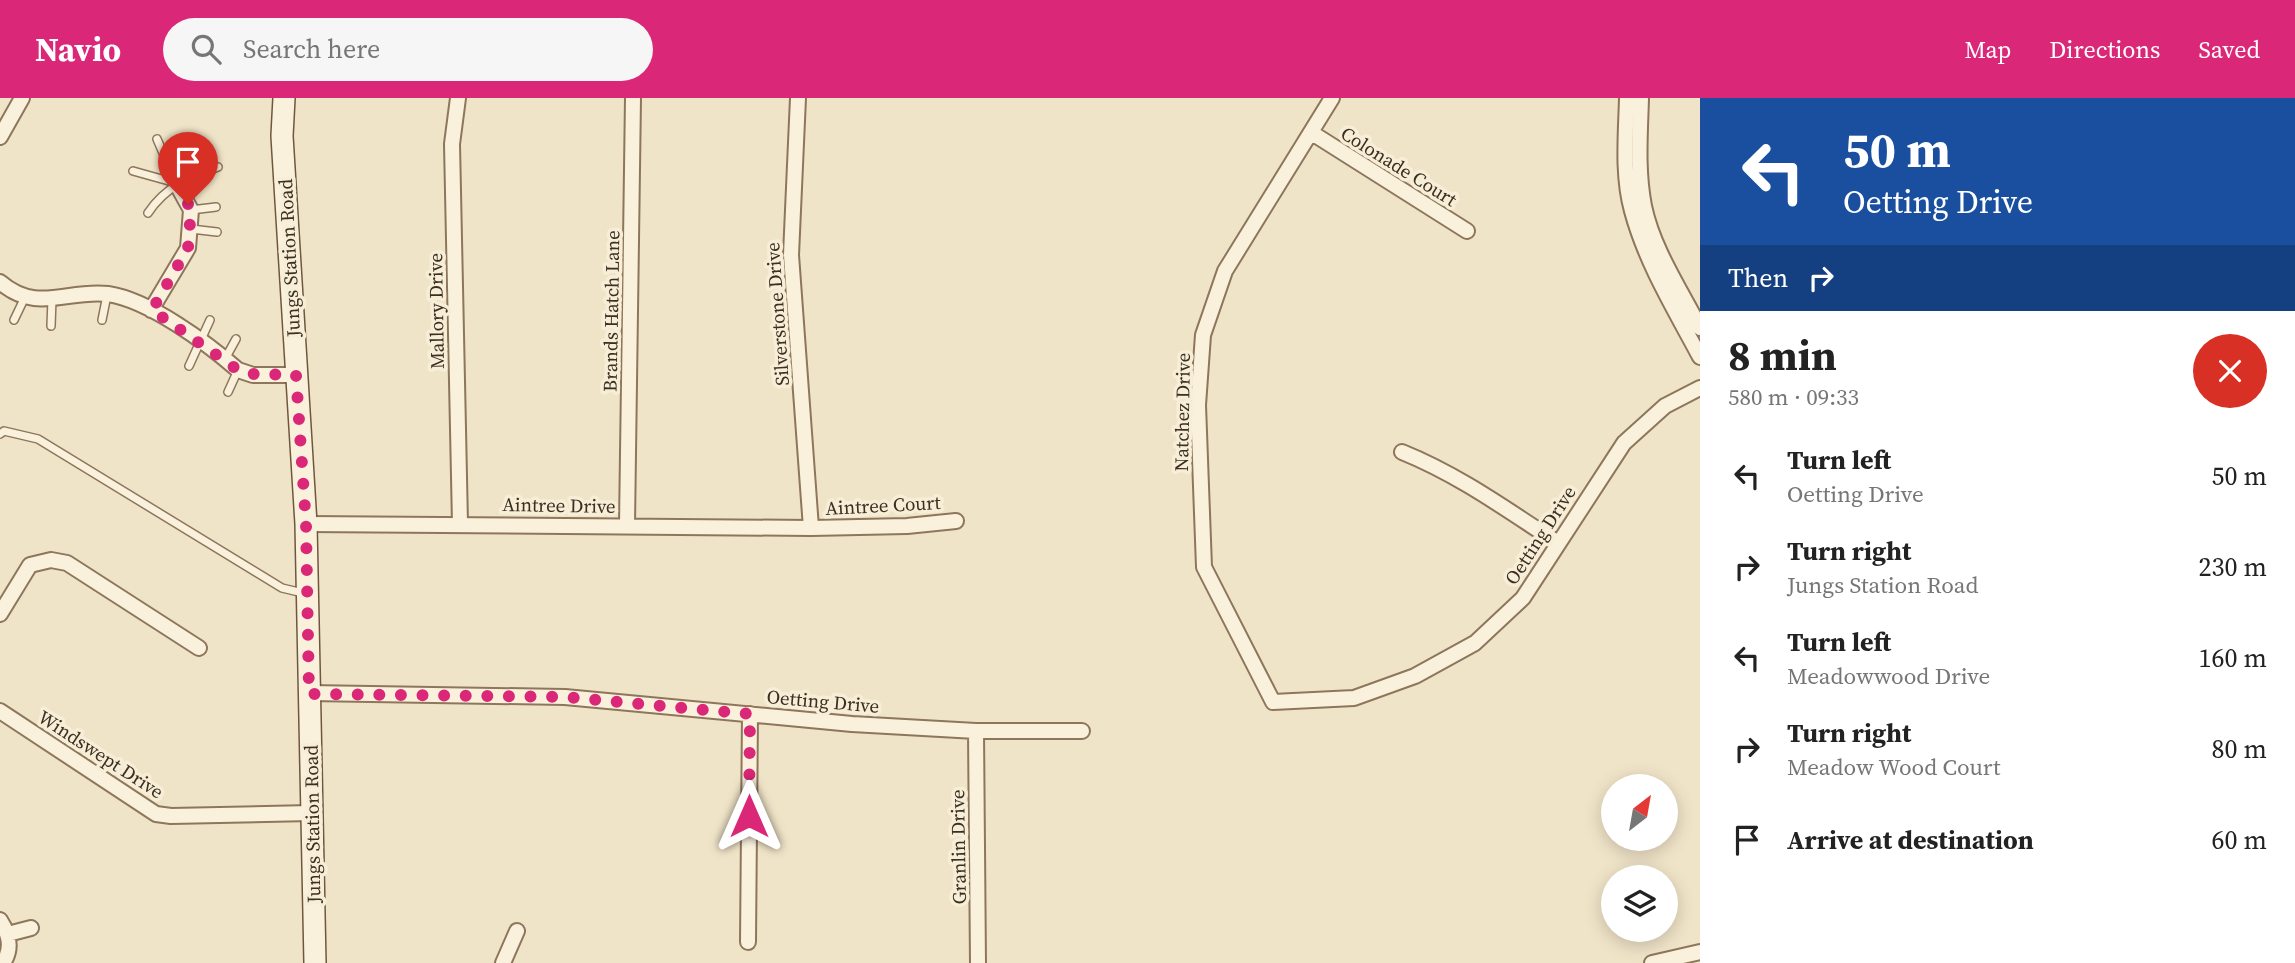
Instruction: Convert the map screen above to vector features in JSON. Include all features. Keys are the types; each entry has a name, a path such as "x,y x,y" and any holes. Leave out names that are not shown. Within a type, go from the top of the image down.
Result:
{"main road":[{"name":"Jungs Station Road","path":"284,98 282,136 306,524 314,963"}],"street":[{"path":"0,138 10,114 22,98"},
{"name":"Mallory Drive","path":"458,98 452,144 460,524"},
{"name":"Brands Hatch Lane","path":"627,525 633,98"},
{"name":"Silverstone Drive","path":"798,98 791,255 811,528"},
{"name":"Natchez Drive","path":"1273,702 1204,567 1198,405 1203,335 1225,271 1332,98"},
{"path":"1627,98 1626,153 1631,209 1648,258 1700,358"},
{"path":"1642,98 1639,153 1644,206 1660,252 1700,328"},
{"name":"Colonade Court","path":"1311,133 1467,231"},
{"path":"152,310 188,248 191,210 176,183"},
{"path":"0,282 25,297 42,300 107,294 152,310 238,370 253,374 296,375"},
{"name":"Oetting Drive","path":"1273,702 1354,698 1416,676 1475,643 1523,598 1624,443 1665,406 1700,388"},
{"path":"1402,452 1455,477 1558,542"},
{"name":"Aintree Court","path":"811,528 906,526 956,521"},
{"name":"Aintree Drive","path":"306,524 811,528"},
{"path":"0,614 30,565 51,560 67,563 199,648"},
{"name":"Oetting Drive","path":"309,694 565,697 852,724 976,731 1082,731"},
{"name":"Windswept Drive","path":"0,711 156,814 311,813"},
{"path":"748,942 750,714"},
{"name":"Granlin Drive","path":"976,731 978,963"},
{"path":"0,920 8,933 9,954 3,963"},
{"path":"8,933 31,928"},
{"path":"503,963 517,931"},
{"path":"1652,963 1681,960 1700,953"}],"lane":[{"path":"157,139 176,183"},
{"path":"176,183 193,142"},
{"path":"148,213 157,199 176,183 218,167"},
{"path":"133,171 176,183"},
{"path":"191,210 216,207"},
{"path":"191,229 217,232"},
{"path":"102,320 107,294"},
{"path":"14,320 25,297"},
{"path":"51,326 52,299"},
{"path":"189,366 210,320"},
{"path":"225,359 236,339"},
{"path":"228,392 238,370"},
{"path":"1,432 38,439 282,587 307,594"}],"route":[{"path":"188,204 191,210 191,229 188,248 152,310 238,370 253,374 296,375 306,524 309,694 565,697 750,714 749,816"}]}
